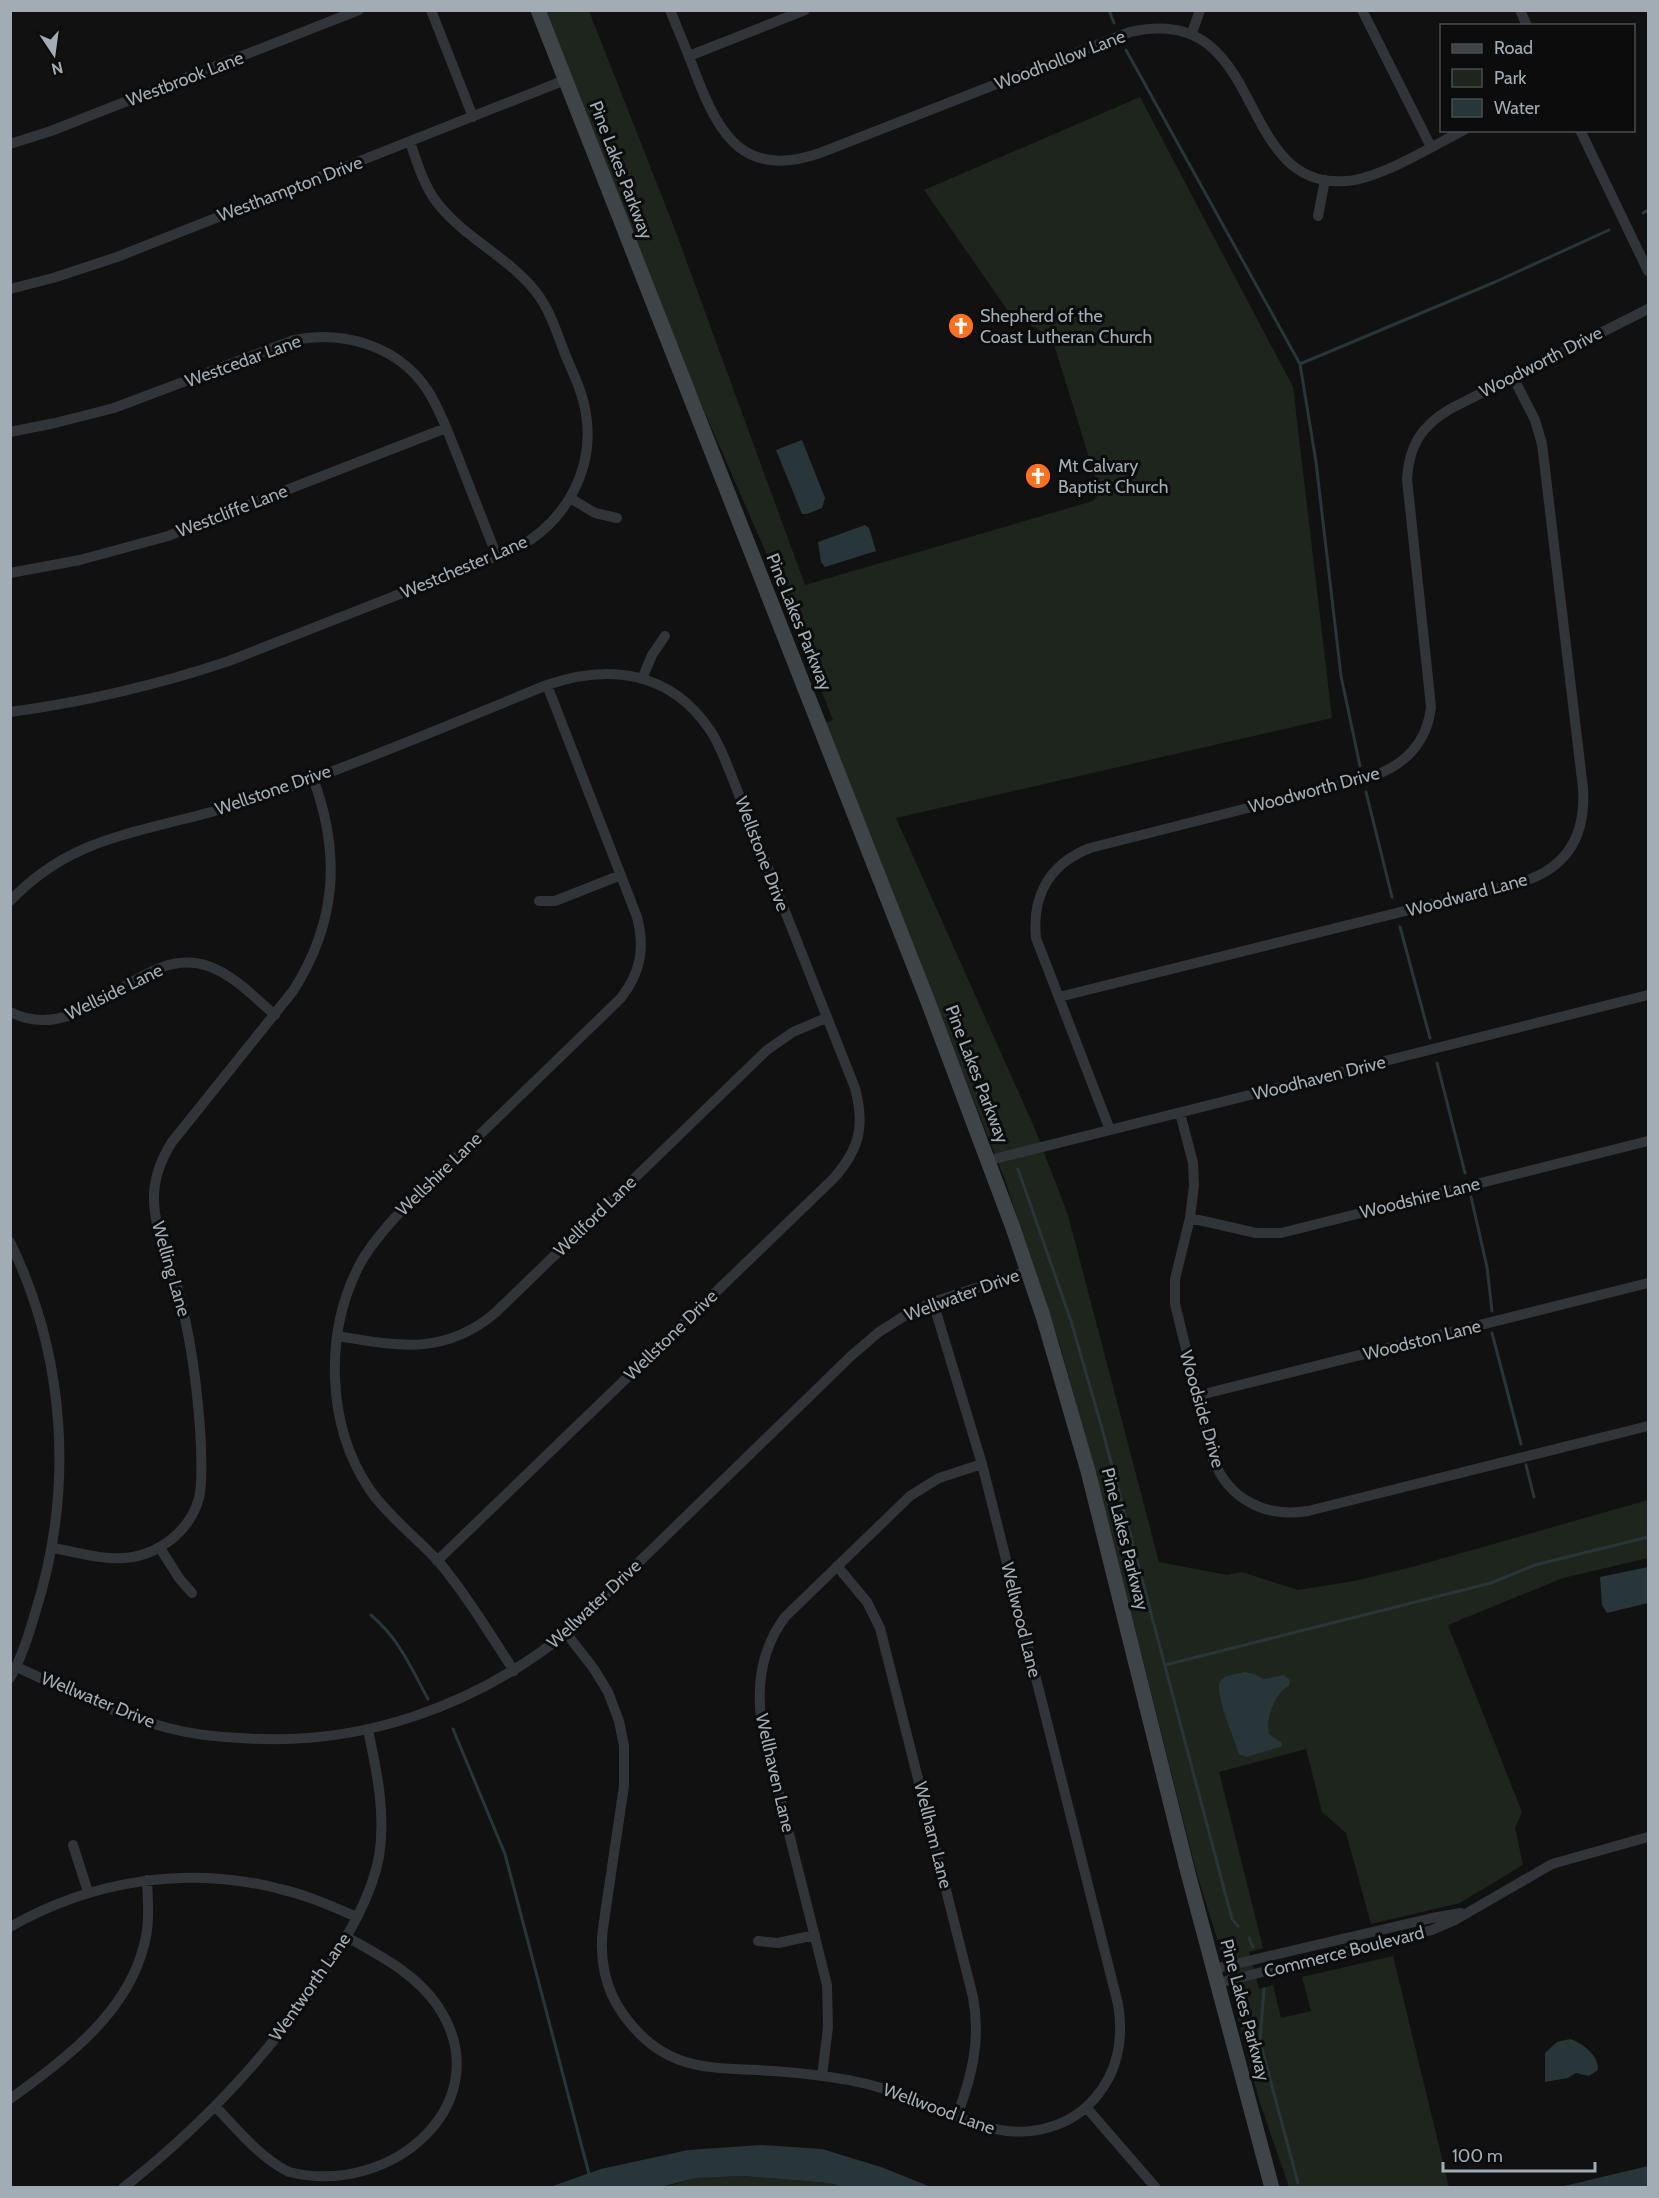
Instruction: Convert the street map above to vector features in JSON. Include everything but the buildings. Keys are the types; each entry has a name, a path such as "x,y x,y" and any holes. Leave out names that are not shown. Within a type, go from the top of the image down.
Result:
{"street":[{"name":"Westbrook Lane","path":"10,144 51,131 359,10"},
{"path":"430,10 473,117"},
{"name":"Pine Lakes Parkway","path":"538,10 990,1160 1028,1271 1061,1374 1088,1471 1272,2187"},
{"name":"Woodhollow Lane","path":"670,10 712,114 724,133 739,148 753,156 786,161 820,153 1140,29 1168,25 1193,30 1215,43 1230,60 1272,141 1281,153 1300,169 1325,180 1347,181 1370,176 1460,132"},
{"path":"689,56 805,10"},
{"path":"1193,30 1200,10"},
{"path":"1362,10 1431,147"},
{"path":"1520,10 1526,24"},
{"name":"Westhampton Drive","path":"10,288 101,263 565,80"},
{"path":"1581,132 1648,271"},
{"name":"Westchester Lane","path":"10,712 109,695 192,674 256,651 522,546 538,535 558,515 570,498 582,474 586,453 586,412 548,311 525,280 460,227 441,207 427,187 410,142"},
{"path":"1318,216 1325,180"},
{"name":"Woodworth Drive","path":"1110,1130 1036,938 1036,912 1046,883 1063,862 1079,852 1111,841 1379,774 1401,762 1419,743 1428,722 1431,700 1407,488 1410,457 1419,435 1434,418 1648,309"},
{"name":"Westcedar Lane","path":"10,432 114,408 278,345 302,338 339,337 364,343 402,363 425,387 446,428 497,557"},
{"name":"Woodward Lane","path":"1059,997 1525,881 1548,870 1566,854 1581,825 1583,788 1542,444 1535,420 1513,377"},
{"name":"Westcliffe Lane","path":"10,573 80,560 168,536 446,428"},
{"path":"570,498 600,515 617,518"},
{"path":"642,679 652,655 665,636"},
{"name":"Wellstone Drive","path":"10,901 50,867 90,846 223,809 313,778 547,685 576,676 617,673 666,688 687,703 705,723 716,740 855,1088 860,1111 857,1143 848,1161 826,1186 437,1561"},
{"name":"Wellshire Lane","path":"514,1671 466,1597 437,1561 371,1490 353,1458 346,1438 336,1396 335,1377 337,1336 346,1296 368,1250 390,1223 607,1012 631,985 641,958 641,932 547,685"},
{"name":"Welling Lane","path":"53,1548 123,1558 143,1555 160,1548 184,1527 197,1504 200,1490 201,1450 197,1391 177,1286 156,1219 154,1193 156,1175 172,1142 293,992 312,960 329,906 331,879 330,844 326,817 313,778"},
{"path":"539,901 555,901 621,875"},
{"name":"Wellside Lane","path":"10,1012 38,1021 67,1017 162,967 185,963 201,964 221,972 275,1014"},
{"name":"Woodhaven Drive","path":"990,1160 1648,995"},
{"name":"Wellford Lane","path":"337,1336 389,1344 418,1345 448,1340 477,1326 495,1313 767,1050 793,1032 826,1018"},
{"name":"Woodside Drive","path":"1179,1113 1194,1170 1194,1194 1176,1274 1174,1290 1177,1316 1213,1459 1224,1480 1236,1494 1266,1510 1285,1513 1308,1511 1648,1426"},
{"name":"Woodshire Lane","path":"1190,1218 1260,1233 1281,1233 1648,1141"},
{"path":"10,1242 24,1272 39,1317 54,1383 60,1474 53,1548 43,1590 17,1667 10,1678"},
{"name":"Wellwater Drive","path":"17,1667 116,1711 171,1729 230,1738 275,1740 318,1738 368,1730 402,1721 453,1702 514,1671 566,1633 860,1348 900,1317 933,1302 1028,1271"},
{"name":"Woodston Lane","path":"1196,1396 1648,1283"},
{"name":"Wellwood Lane","path":"566,1633 594,1669 608,1692 623,1738 624,1786 602,1943 605,1974 618,2007 633,2027 650,2043 665,2054 682,2062 714,2069 822,2076 866,2084 891,2091 992,2130 1026,2133 1060,2124 1086,2107 1103,2087 1114,2066 1120,2037 1120,2015 982,1464 933,1302"},
{"name":"Wellhaven Lane","path":"822,2076 829,2005 827,1985 762,1726 759,1704 760,1681 767,1650 780,1624 837,1566 920,1489 948,1474 982,1464"},
{"path":"160,1548 179,1578 192,1593"},
{"name":"Wellham Lane","path":"837,1566 867,1602 880,1628 971,1990 976,2018 976,2050 969,2084 957,2116"},
{"name":"Wentworth Lane","path":"123,2187 164,2154 215,2106 264,2052 304,2002 347,1937 374,1877 381,1841 380,1795 368,1730"},
{"name":"Commerce Boulevard","path":"1216,1976 1416,1935 1443,1926 1562,1861 1648,1837"},
{"path":"73,1845 88,1892"},
{"path":"10,1927 51,1906 88,1892 147,1881 204,1878 266,1885 319,1901 357,1917"},
{"path":"10,2099 87,2037 109,2014 121,1997 138,1966 145,1944 149,1912 147,1881"},
{"path":"758,1941 778,1943 814,1935"},
{"path":"215,2106 272,2161 297,2175 317,2181 352,2183 377,2177 409,2160 426,2144 444,2116 453,2090 455,2058 448,2027 438,2006 415,1979 347,1937"},
{"path":"1086,2107 1156,2187"}],"green space":[{"path":"546,11 589,11 674,227 805,585 1093,501 1100,493 1052,338 1008,311 924,190 1140,97 1293,387 1332,718 896,818 1035,1129 1068,1215 1159,1562 1227,1575 1242,1572 1298,1590 1354,1581 1412,1567 1648,1500 1648,1558 1563,1578 1448,1625 1522,1812 1515,1828 1523,1865 1460,1903 1371,1924 1346,1833 1322,1812 1306,1749 1219,1772 1263,1948 1249,1952 1259,1989 1273,1985 1281,2018 1311,2011 1302,1977 1393,1956 1449,2187 1289,2187 1259,2100 1219,1945 1196,1871 1099,1486 1059,1342 1005,1180 825,723 833,720 774,571 685,367"},
{"path":"743,2176 829,2183 843,2187 661,2188 696,2178"}],"water":[{"path":"802,440 825,498 822,508 807,514 802,514 776,450"},
{"path":"865,525 869,528 876,551 825,567 821,562 818,542"},
{"path":"1648,1567 1648,1603 1607,1613 1602,1605 1600,1577"},
{"path":"1245,1672 1264,1679 1284,1675 1290,1680 1289,1686 1275,1700 1268,1721 1269,1734 1281,1742 1282,1746 1247,1757 1239,1754 1219,1693 1221,1680 1226,1676"},
{"path":"1570,2039 1580,2043 1593,2055 1598,2070 1589,2076 1576,2073 1568,2078 1545,2082 1545,2053 1557,2042"},
{"path":"761,2145 822,2149 881,2167 931,2187 843,2187 829,2183 743,2176 696,2178 661,2187 550,2187 601,2169 688,2150"},
{"path":"1648,2166 1648,2187 1560,2187"}],"waterway":[{"path":"1109,10 1114,23"},
{"path":"1126,50 1300,364 1316,462 1341,676 1360,766"},
{"path":"1643,213 1648,210"},
{"path":"1300,364 1495,282 1609,230"},
{"path":"1366,792 1392,897"},
{"path":"1400,927 1430,1038"},
{"path":"1437,1063 1465,1173"},
{"path":"1018,1169 1071,1321 1103,1432 1232,1919 1238,1926"},
{"path":"1471,1197 1487,1267 1492,1311"},
{"path":"1492,1333 1521,1444"},
{"path":"1526,1465 1534,1497"},
{"path":"1165,1665 1491,1583 1535,1565 1648,1537"},
{"path":"371,1615 397,1644 428,1699"},
{"path":"453,1729 505,1854 589,2174"},
{"path":"1249,1938 1253,1947"},
{"path":"1264,1989 1260,2042 1298,2183"}],"place":[{"name":"Shepherd of the Coast Lutheran Church","path":"961,326"},
{"name":"Mt Calvary Baptist Church","path":"1038,476"}]}
